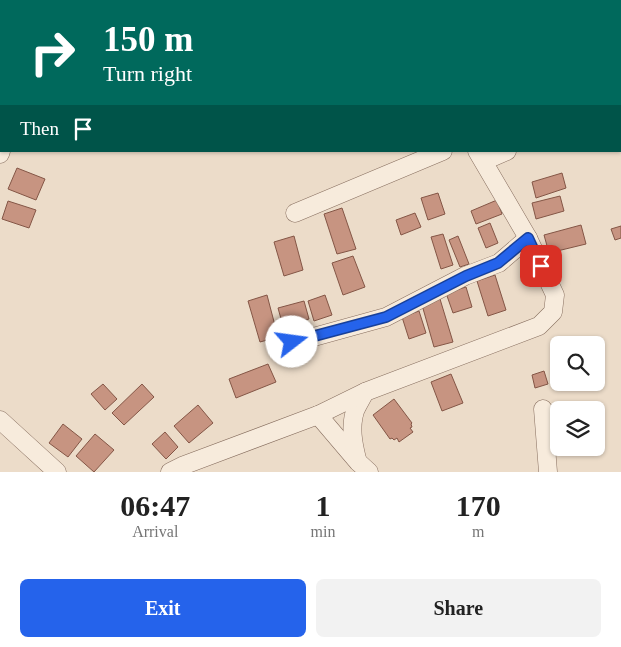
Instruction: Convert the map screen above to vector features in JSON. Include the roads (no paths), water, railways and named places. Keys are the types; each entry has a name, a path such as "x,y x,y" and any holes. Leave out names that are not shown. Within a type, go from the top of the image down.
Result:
{"street":[{"path":"295,213 441,152"},
{"path":"170,472 318,415 365,392 539,326 553,312 555,295 528,238 480,156 502,152"},
{"path":"292,342 386,317 466,276 498,263 528,238"},
{"path":"363,467 353,444 352,429 356,410 365,392"},
{"path":"543,409 548,472"},
{"path":"318,415 363,467"},
{"path":"0,420 57,472"}]}
